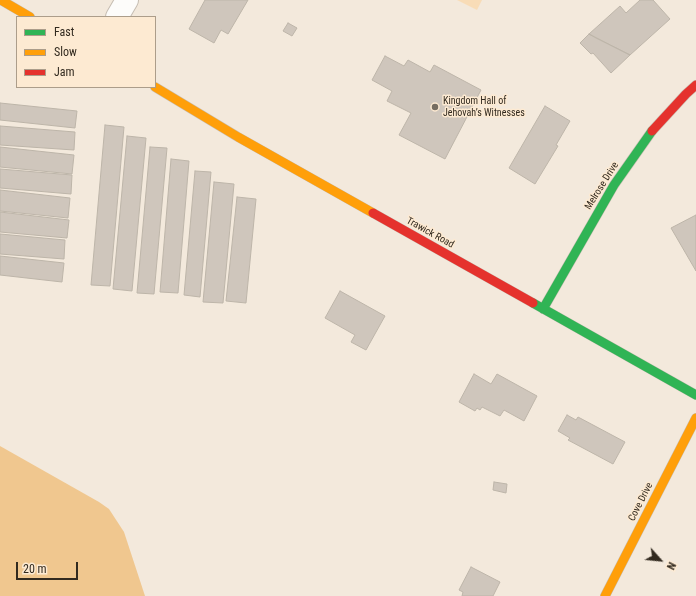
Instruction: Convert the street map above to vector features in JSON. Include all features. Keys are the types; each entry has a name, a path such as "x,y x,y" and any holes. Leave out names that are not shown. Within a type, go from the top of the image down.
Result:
{"street":[{"path":"1,0 28,16"},
{"path":"118,16 127,0"},
{"name":"Melrose Drive","path":"543,309 614,185 655,127 696,85"},
{"name":"Trawick Road","path":"156,88 238,137 696,395"},
{"name":"Cove Drive","path":"605,596 696,418"}],"shaded area":[{"path":"457,0 482,0 477,10"},
{"path":"0,446 109,509 124,532 145,596 0,596"}],"building":[{"path":"205,0 248,0 228,34 221,30 214,43 189,29"},
{"path":"640,0 653,0 670,19 630,55 589,34 620,6 626,13"},
{"path":"288,23 297,28 292,36 283,31"},
{"path":"589,34 630,55 611,73 593,53 591,54 580,43"},
{"name":"Kingdom Hall of Jehovah’s Witnesses","path":"385,56 404,66 408,60 430,72 434,65 481,90 445,159 399,135 411,113 387,101 392,91 372,80"},
{"path":"0,103 77,111 75,128 0,120"},
{"path":"545,106 570,121 556,145 558,146 535,184 509,168"},
{"path":"105,125 124,127 110,286 91,285"},
{"path":"0,126 75,132 74,150 0,145"},
{"path":"127,136 146,138 132,291 113,289"},
{"path":"0,147 74,155 72,174 0,167"},
{"path":"150,147 167,148 154,294 137,293"},
{"path":"171,159 189,161 178,293 160,292"},
{"path":"0,169 72,175 71,194 0,188"},
{"path":"195,171 211,172 200,297 184,295"},
{"path":"214,182 234,184 223,303 203,302"},
{"path":"0,190 70,198 68,218 0,211"},
{"path":"237,197 256,199 246,303 226,301"},
{"path":"0,212 69,220 67,238 0,232"},
{"path":"696,215 696,271 671,228"},
{"path":"0,234 65,240 64,259 0,254"},
{"path":"0,256 64,263 62,282 0,275"},
{"path":"340,291 385,316 366,350 351,342 355,335 325,318"},
{"path":"474,374 491,384 497,374 537,396 524,421 504,410 500,416 482,407 480,410 477,408 475,411 459,402"},
{"path":"567,415 576,420 578,417 625,442 613,464 568,440 570,438 558,431"},
{"path":"494,482 507,484 506,493 493,490"},
{"path":"471,567 500,582 493,596 462,596 463,592 459,590"}],"traffic: fast":[{"path":"543,309 614,185 652,131"},
{"path":"533,303 696,395"}],"traffic: slow":[{"path":"1,0 28,16"},
{"path":"156,88 238,137 373,213"},
{"path":"605,596 696,418"}],"traffic: jam":[{"path":"652,131 696,85"},
{"path":"373,213 533,303"}],"place":[{"name":"Kingdom Hall of Jehovah’s Witnesses","path":"435,107"}]}
